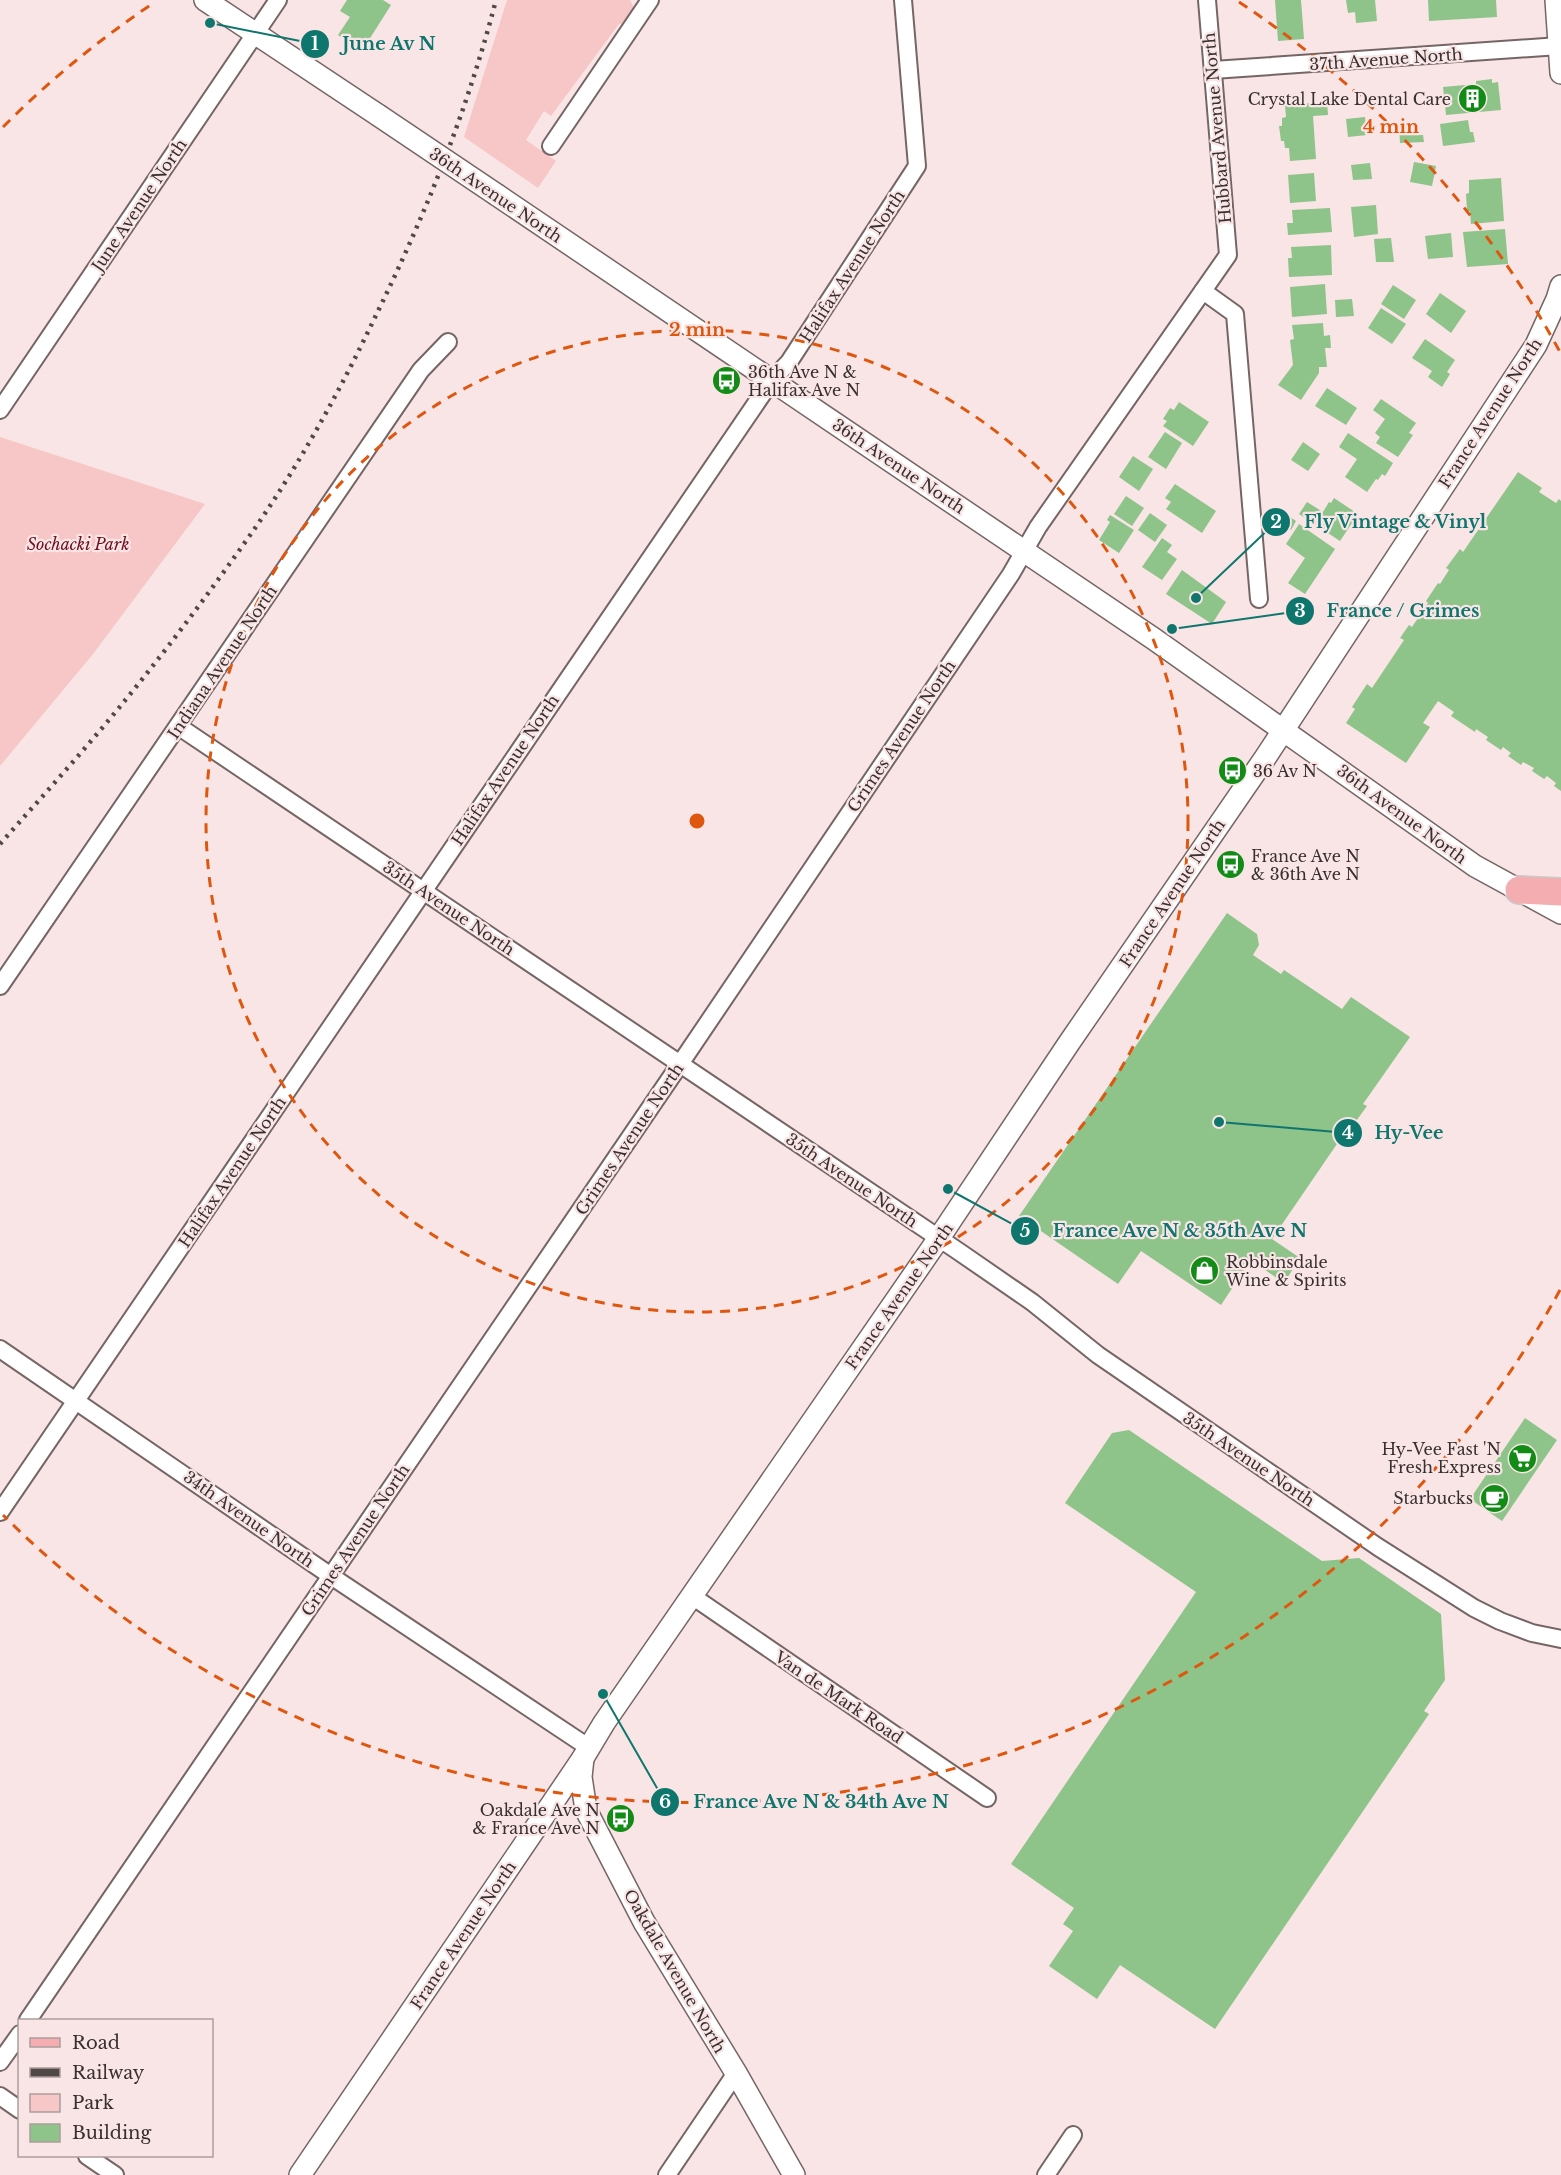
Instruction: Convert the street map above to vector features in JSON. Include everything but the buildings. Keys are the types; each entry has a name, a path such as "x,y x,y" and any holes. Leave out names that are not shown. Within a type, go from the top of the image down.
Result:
{"main road":[{"path":"1519,890 1561,892"}],"street":[{"name":"36th Avenue North","path":"205,0 1025,551 1283,729 1475,866 1561,913"},
{"name":"June Avenue North","path":"0,410 278,0"},
{"path":"551,146 650,0"},
{"name":"Halifax Avenue North","path":"0,1512 772,380 789,362 917,166 903,0"},
{"name":"Hubbard Avenue North","path":"1207,0 1228,255"},
{"path":"1556,0 1561,74"},
{"name":"37th Avenue North","path":"1213,70 1558,46"},
{"name":"Grimes Avenue North","path":"29,2019 680,1064 1025,551 1038,527 1228,255"},
{"name":"France Avenue North","path":"300,2175 1283,729 1536,345 1561,286"},
{"path":"1203,291 1234,314 1259,599"},
{"name":"Indiana Avenue North","path":"0,986 421,370 448,342"},
{"name":"35th Avenue North","path":"178,726 939,1238 1032,1302 1098,1355 1378,1547 1474,1608 1532,1633 1561,1639"},
{"name":"34th Avenue North","path":"0,1349 586,1753"},
{"name":"Van de Mark Road","path":"692,1596 987,1798"},
{"name":"Oakdale Avenue North","path":"586,1753 581,1777 586,1810 644,1922 794,2175"},
{"path":"0,2062 18,2037"},
{"path":"667,2175 735,2073"},
{"path":"0,2096 18,2109"},
{"path":"1046,2175 1073,2135"},
{"path":"88,2157 115,2175"}],"green space":[{"path":"507,0 630,0 634,8 628,23 619,24 551,116 544,111 526,140 556,161 538,188 464,137"},
{"name":"Sochacki Park","path":"0,437 205,504 93,654 0,766"}],"railway":[{"path":"0,844 104,726 170,644 253,531 304,451 364,339 413,235 445,158 473,80 496,0"}],"place":[{"name":"June Av N","path":"210,23"},
{"name":"Crystal Lake Dental Care","path":"1472,99"},
{"name":"36th Ave N & Halifax Ave N","path":"727,381"},
{"name":"Fly Vintage & Vinyl","path":"1196,598"},
{"name":"France / Grimes","path":"1172,629"},
{"name":"36 Av N","path":"1232,771"},
{"name":"France Ave N & 36th Ave N","path":"1230,865"},
{"name":"Hy-Vee","path":"1219,1122"},
{"name":"France Ave N & 35th Ave N","path":"948,1189"},
{"name":"Robbinsdale Wine & Spirits","path":"1205,1271"},
{"name":"Hy-Vee Fast 'N Fresh Express","path":"1522,1458"},
{"name":"Starbucks","path":"1494,1498"},
{"name":"France Ave N & 34th Ave N","path":"603,1694"},
{"name":"Oakdale Ave N & France Ave N","path":"621,1819"}]}
